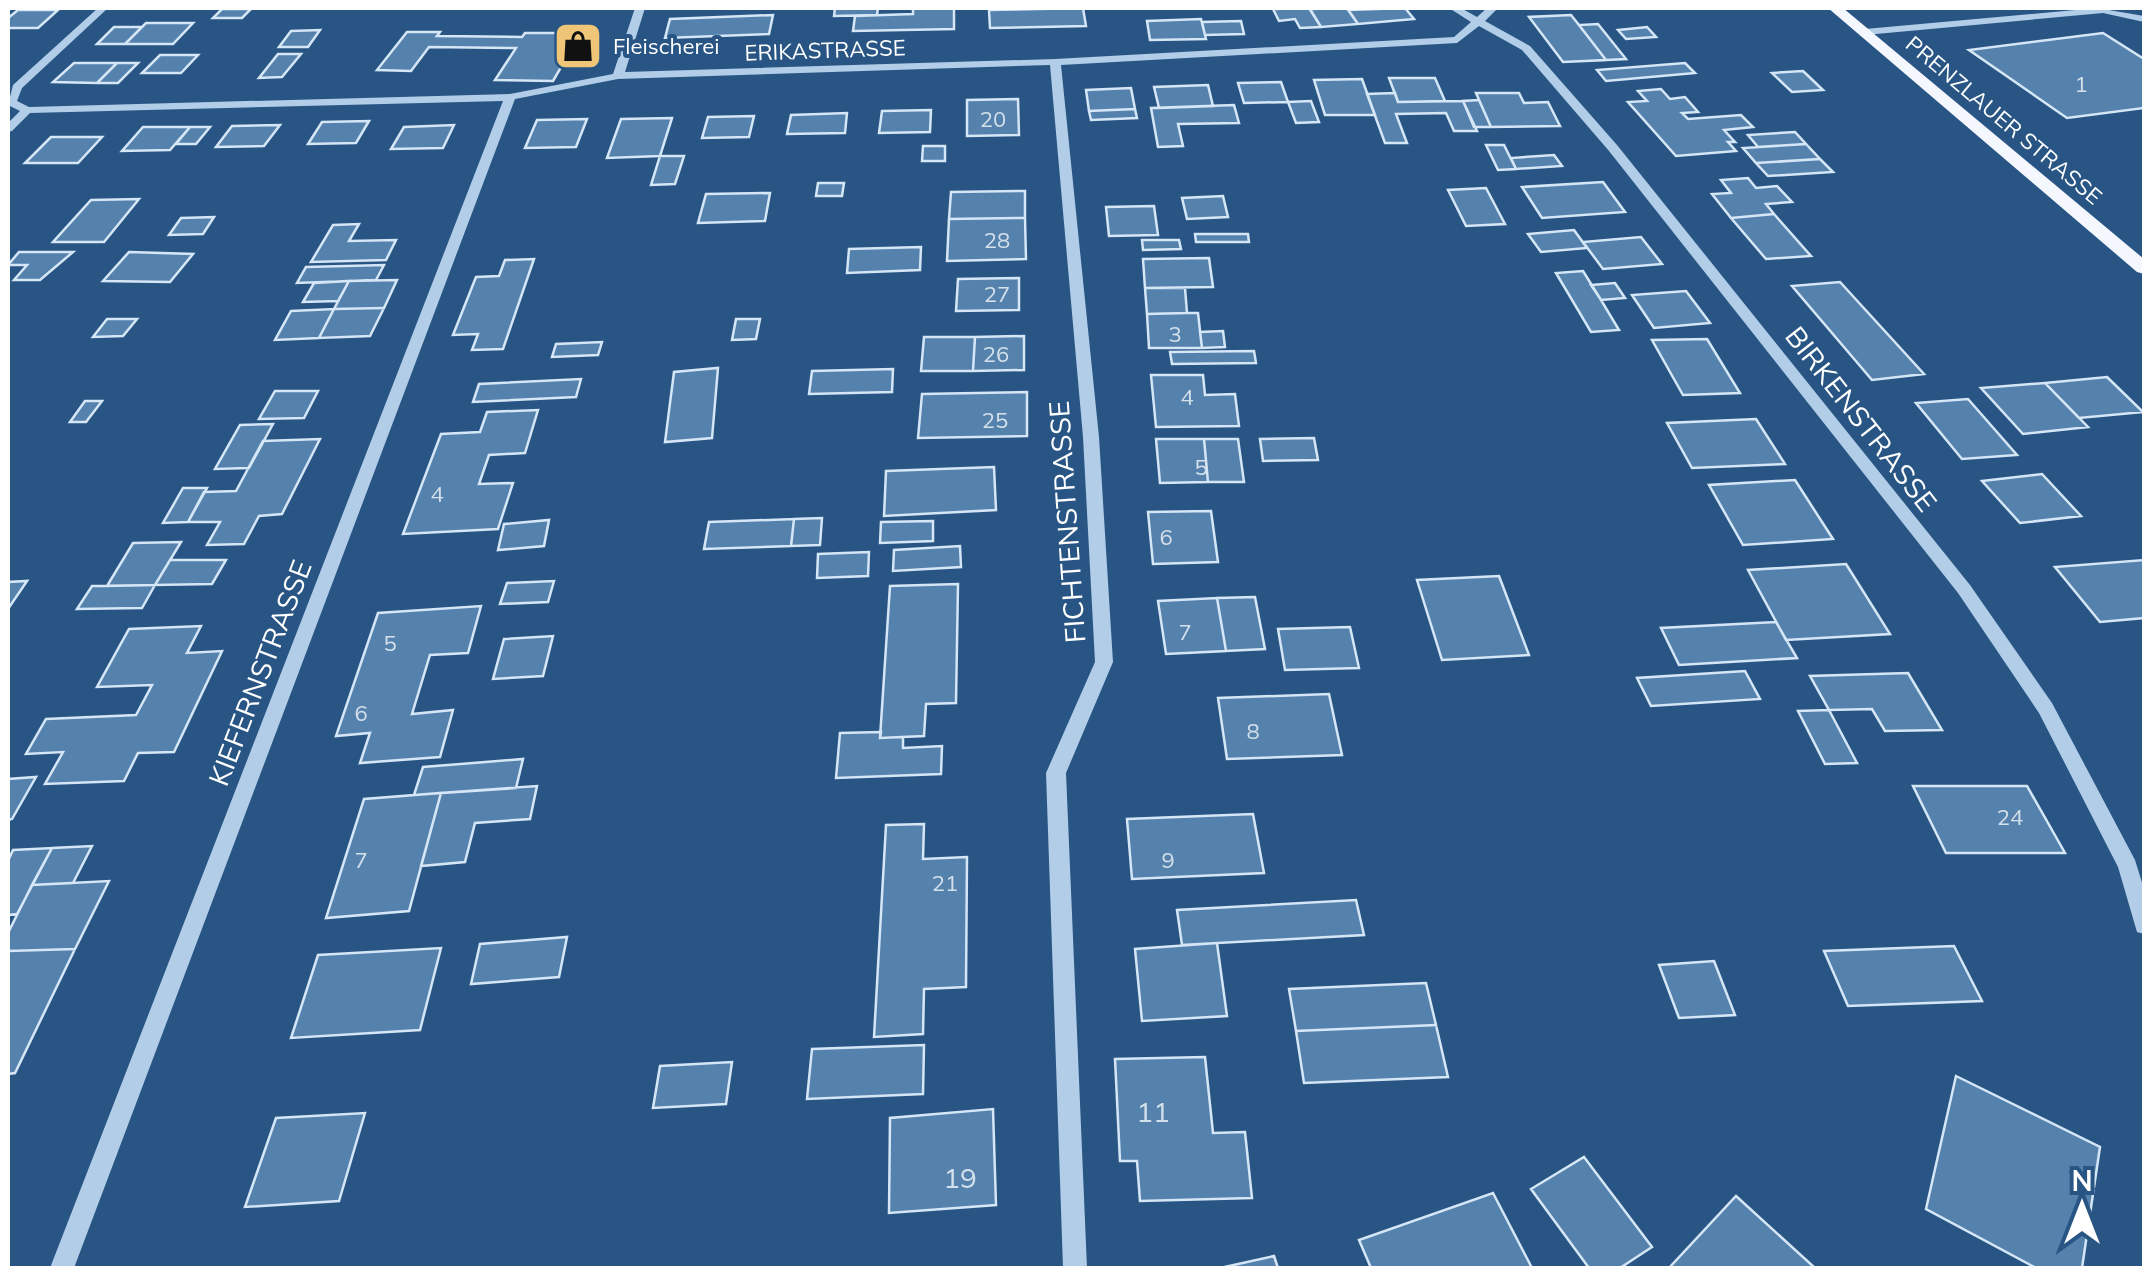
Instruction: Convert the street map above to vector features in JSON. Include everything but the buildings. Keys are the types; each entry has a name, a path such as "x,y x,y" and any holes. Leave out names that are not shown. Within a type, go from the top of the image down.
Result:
{"main road":[{"name":"PRENZLAUER STRASSE","path":"1835,8 2144,268"}],"street":[{"path":"8,130 27,110 11,102 16,87 103,8"},
{"path":"618,76 640,8"},
{"name":"BIRKENSTRASSE","path":"1454,8 1526,48 1613,148 1964,589 2046,708 2128,866 2144,925"},
{"name":"ERIKASTRASSE","path":"27,110 510,98 618,76 1056,62 1457,40 1493,8"},
{"path":"1865,32 2103,9 2144,19"},
{"name":"FICHTENSTRASSE","path":"1056,62 1090,437 1104,662 1056,773 1076,1268"},
{"name":"KIEFERNSTRASSE","path":"62,1268 510,98"}],"place":[{"name":"Fleischerei","path":"578,46"}]}
